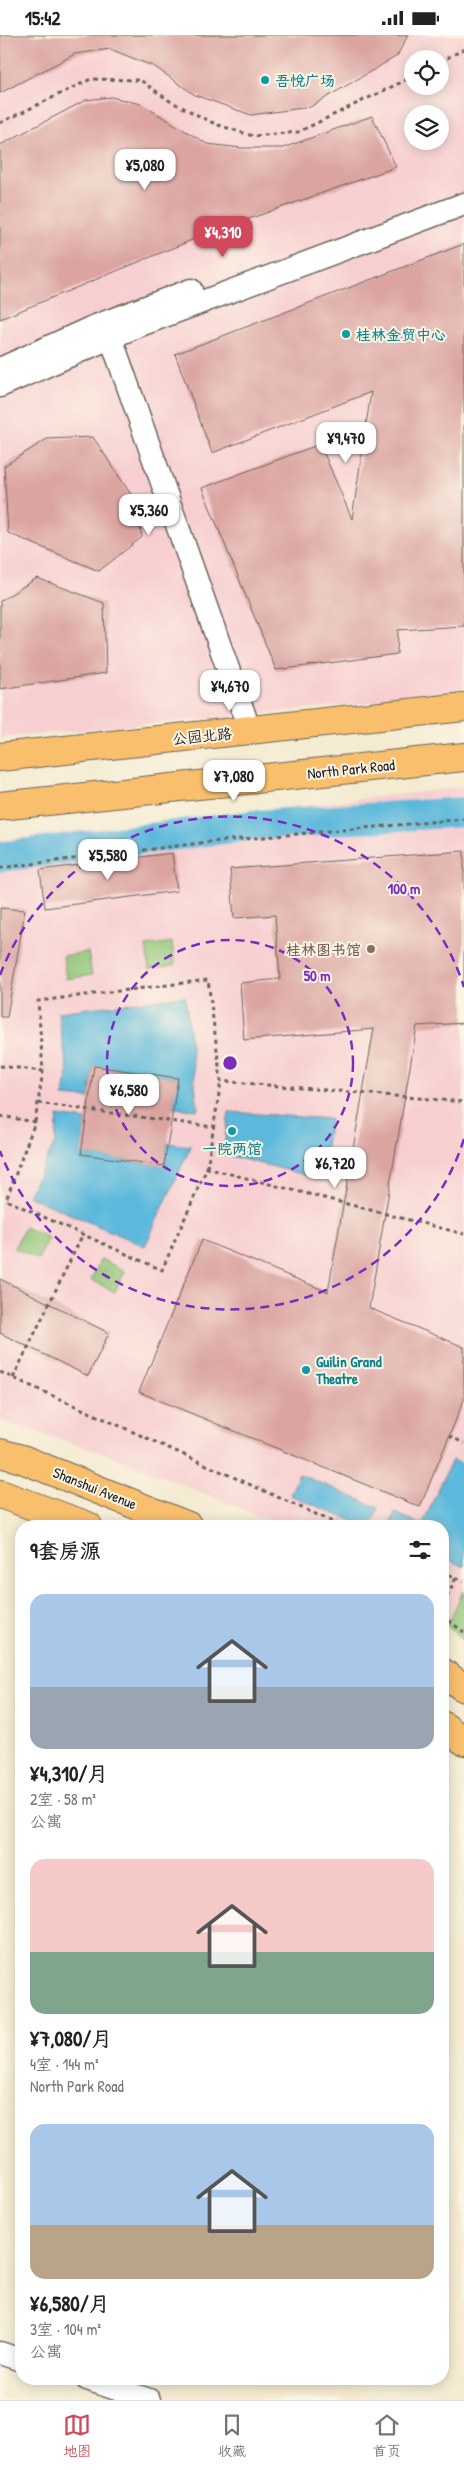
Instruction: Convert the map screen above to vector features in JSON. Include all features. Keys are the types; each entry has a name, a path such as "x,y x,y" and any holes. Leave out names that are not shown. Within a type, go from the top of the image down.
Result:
{"main road":[{"name":"公园北路","path":"0,757 464,707"},
{"name":"North Park Road","path":"0,806 464,757"},
{"name":"Shanshui Avenue","path":"0,1453 22,1459 173,1520"},
{"path":"0,1494 72,1520"},
{"path":"449,1677 464,1688"},
{"path":"449,1730 464,1741"}],"street":[{"path":"0,385 102,332 464,190"},
{"path":"0,369 464,204"},
{"path":"102,332 245,732"},
{"path":"0,2353 15,2358"},
{"path":"105,2385 149,2400"}],"path":[{"path":"449,57 464,49"},
{"path":"0,123 91,79 140,80 170,101 215,124 252,135 298,132 404,81"},
{"path":"0,868 209,841 464,819"},
{"path":"208,980 221,1081 214,1127 206,1168 162,1269 6,1200 35,1122 43,1071 38,1001 208,980"},
{"path":"0,1066 43,1071"},
{"path":"221,1081 464,1102"},
{"path":"38,1103 214,1127"},
{"path":"0,1116 35,1122"},
{"path":"206,1168 464,1234"},
{"path":"12,1379 83,1234"},
{"path":"0,1372 329,1520"},
{"path":"449,1436 464,1443"},
{"path":"449,1574 464,1581"},
{"path":"449,1592 456,1578"},
{"path":"449,1621 464,1632"}],"shaded area":[{"path":"0,35 464,35 464,694 0,738"},
{"name":"一院两馆","path":"464,787 464,1641 449,1627 449,1520 269,1520 107,1454 0,1421 0,840"}],"green space":[{"path":"172,942 175,965 149,969 146,946"},
{"path":"88,952 92,975 66,979 63,956"},
{"path":"25,1227 49,1238 38,1259 14,1248"},
{"path":"101,1259 125,1271 115,1292 91,1280"},
{"path":"463,1591 464,1641 449,1628 449,1622"}],"water":[{"path":"185,996 198,1110 173,1108 177,1078 94,1066 89,1098 63,1096 68,1073 58,1012"},
{"path":"229,1112 330,1119 321,1179 223,1154"},
{"path":"58,1116 86,1120 82,1154 164,1166 168,1143 191,1146 145,1246 28,1196 55,1143"},
{"path":"452,1460 464,1465 464,1567 449,1560 449,1520 424,1520"},
{"path":"299,1474 379,1508 374,1520 350,1520 290,1495"},
{"path":"395,1513 411,1520 392,1520"}],"building":[{"name":"吾悦广场","path":"0,35 408,35 397,56 310,107 251,115 195,95 155,67 110,49 75,54 0,93"},
{"path":"111,97 141,104 207,144 241,148 283,148 372,116 396,167 209,233 0,319 0,145 86,100"},
{"path":"464,244 464,626 398,630 397,654 276,670 202,488 320,444 352,519 371,392 212,453 175,354"},
{"path":"93,437 134,499 142,537 99,571 8,533 4,466 47,439"},
{"path":"37,578 104,603 106,673 0,689 0,601"},
{"path":"464,851 464,1023 417,1026 369,1308 464,1347 464,1400 420,1507 139,1392 202,1240 328,1292 374,1029 244,1040 240,983 280,979 275,915 234,918 230,869"},
{"path":"172,853 177,891 45,908 40,870"},
{"path":"0,908 25,910 7,1017 0,1017"},
{"path":"94,1066 178,1078 164,1166 81,1154"},
{"path":"0,1279 109,1333 88,1376 0,1333"}],"waterway":[{"path":"0,857 255,825 464,812"}],"place":[{"name":"吾悦广场","path":"265,80"},
{"name":"桂林金贸中心","path":"346,334"},
{"name":"桂林图书馆","path":"371,949"},
{"name":"一院两馆","path":"232,1131"},
{"name":"Guilin Grand Theatre","path":"306,1370"}]}
